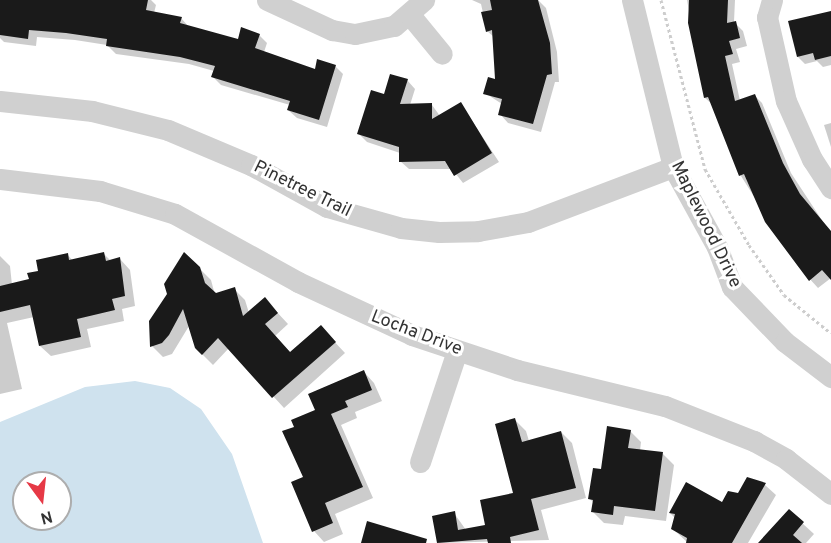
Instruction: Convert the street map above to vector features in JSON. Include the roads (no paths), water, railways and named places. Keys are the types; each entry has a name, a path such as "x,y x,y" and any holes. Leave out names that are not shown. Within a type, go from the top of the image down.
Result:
{"street":[{"path":"267,0 342,33 381,30 417,8 442,54"},
{"name":"Maplewood Drive","path":"633,0 674,167 717,247 732,287 785,342 831,377"},
{"path":"772,0 767,17 786,101 812,159 831,188"},
{"name":"Pinetree Trail","path":"0,101 92,111 168,130 251,165 327,207 363,220 420,230 478,231 528,222 674,167"},
{"name":"Locha Drive","path":"0,179 100,191 175,214 354,310 458,351 694,416 786,459 831,494"},
{"path":"420,462 458,351"}],"water":[{"path":"135,381 170,388 201,409 232,454 263,543 0,543 0,422 85,387"}]}
